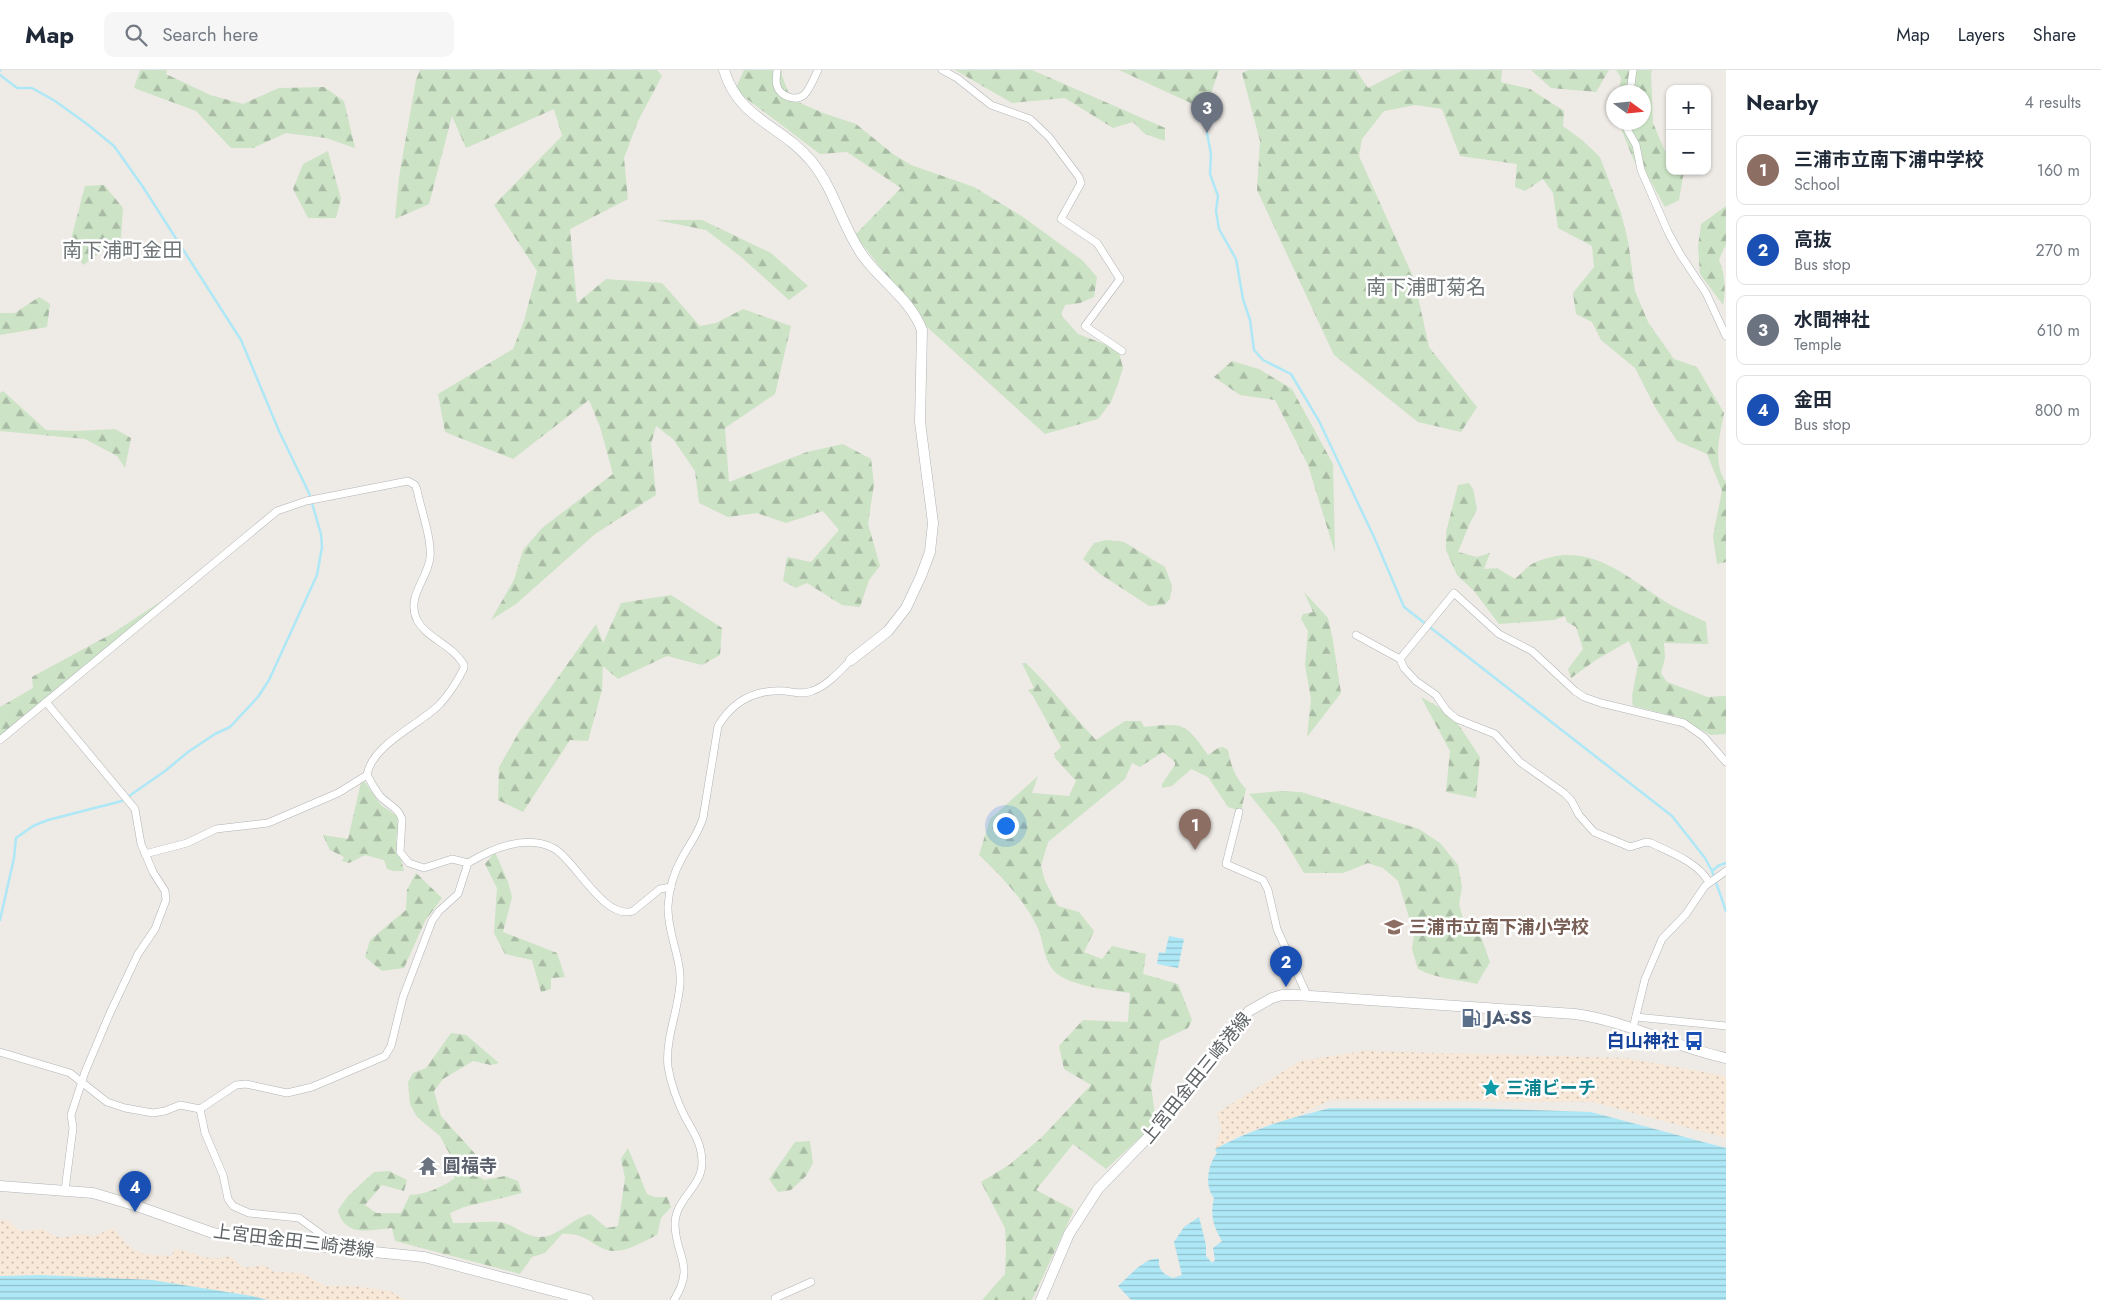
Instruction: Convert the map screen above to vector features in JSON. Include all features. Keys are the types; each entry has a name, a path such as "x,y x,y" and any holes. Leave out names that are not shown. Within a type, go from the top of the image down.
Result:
{"main road":[{"path":"724,70 730,89 747,109 793,142 813,162 838,205 856,246 864,258 905,303 919,322 922,330 920,422 933,523 930,552 918,584 906,608 888,630 851,660"},
{"name":"上宮田金田三崎港線","path":"1040,1300 1069,1234 1098,1189 1155,1130 1245,1015 1258,1004 1272,998 1282,995 1307,995 1602,1017 1682,1046 1726,1058"},
{"name":"上宮田金田三崎港線","path":"0,1186 93,1193 222,1235 245,1239 394,1253 438,1260 588,1300"}],"street":[{"path":"777,70 778,89 788,97 795,98 805,93 818,70"},
{"path":"942,70 957,78 990,105 1030,119 1045,133 1079,177 1081,183 1061,219 1097,243 1120,279 1085,326 1122,351"},
{"path":"1631,85 1633,70"},
{"path":"1628,130 1636,144 1641,170 1668,232 1706,293 1726,336"},
{"path":"0,740 277,511 306,501 402,480 414,485 417,490 430,551 428,566 415,594 416,617 423,628 455,651 464,665 462,672 440,704 392,740 372,763 367,775 338,793 268,823 216,829 187,843 145,854"},
{"path":"1400,659 1454,593 1499,634 1532,651 1584,697 1601,703 1684,723 1704,737 1726,762"},
{"path":"1356,635 1400,659 1404,668 1416,681 1436,695 1451,715 1472,726 1495,734 1520,762 1564,793 1571,800 1586,825 1594,832 1630,847 1646,842 1651,843 1694,865 1703,872 1709,882"},
{"path":"674,1300 684,1278 682,1253 676,1235 677,1211 697,1182 702,1163 701,1148 697,1135 679,1104 668,1067 680,984 679,970 669,923 668,906 671,886 681,860 698,832 703,818 718,726 726,713 755,694 777,691 807,693 813,691 836,675 851,660"},
{"path":"46,702 135,810 145,854 166,892 166,900 155,928 138,954 85,1072 71,1115 72,1128 65,1190"},
{"path":"367,775 378,793 394,806 400,814 402,819 400,852 409,863 424,868 452,859 468,863 502,846 531,843 548,846 562,854 609,906 627,913 633,911 660,889 671,886"},
{"path":"1239,812 1226,864 1263,880 1268,890 1277,929 1307,995"},
{"path":"0,1052 70,1073 107,1102 125,1108 153,1113 180,1105 200,1109 236,1085 246,1084 287,1093 312,1086 385,1056 391,1046 403,997 426,931 439,911 458,894 468,863"},
{"path":"1632,1028 1645,979 1662,939 1686,914 1709,882 1724,872"},
{"path":"1636,1017 1726,1026"},
{"path":"200,1109 205,1133 222,1176 228,1199 233,1206 249,1213 299,1218 340,1248"},
{"path":"775,1300 811,1282"}],"green space":[{"path":"140,70 167,70 166,74 210,95 243,104 279,88 324,87 344,101 355,148 326,138 286,133 253,148 231,148 196,111 134,88"},
{"path":"420,70 657,70 662,76 638,121 624,158 628,199 570,229 577,303 606,279 662,283 700,326 716,323 743,309 791,326 775,394 725,428 729,482 807,452 843,444 871,459 874,484 868,524 880,566 869,580 860,607 842,605 807,583 796,588 783,581 787,557 811,562 839,530 823,511 786,523 757,513 728,517 699,503 695,471 673,439 656,426 651,444 656,495 595,534 516,604 491,620 514,580 523,550 542,528 613,474 600,427 589,400 513,459 445,432 438,394 513,349 524,321 537,271 494,205 562,136 554,109 466,148 452,116 429,204 395,219 399,177 416,80"},
{"path":"744,70 782,70 782,76 791,99 823,113 856,124 893,154 911,165 974,187 1023,217 1082,260 1097,277 1094,297 1080,303 1065,305 1061,315 1078,334 1107,345 1119,352 1123,368 1111,402 1098,419 1045,434 927,327 855,235 901,188 847,152 820,154 735,90"},
{"path":"955,70 1032,70 1165,128 1165,141 1145,134 1133,122 1113,128 1065,98 1012,103"},
{"path":"1119,70 1219,70 1209,99 1197,106"},
{"path":"1249,70 1356,70 1368,88 1403,70 1502,70 1501,82 1530,89 1564,111 1563,126 1600,157 1621,213 1628,241 1635,291 1648,322 1674,359 1697,367 1724,413 1718,457 1719,466 1726,482 1726,562 1717,564 1713,536 1722,491 1707,454 1677,441 1655,407 1635,368 1601,340 1592,322 1576,314 1573,293 1594,267 1592,246 1558,228 1553,193 1543,179 1525,191 1515,187 1517,164 1460,156 1442,109 1415,105 1384,111 1362,139 1359,156 1414,279 1429,347 1477,407 1461,432 1418,422 1334,355 1257,190 1260,141 1242,73"},
{"path":"1531,70 1609,70 1596,92 1551,88"},
{"path":"1616,70 1653,70 1651,72 1653,123 1666,151 1666,175 1683,175 1679,200 1665,207 1645,171 1635,163 1622,130 1651,130 1651,85 1620,85 1621,78"},
{"path":"328,151 341,199 336,218 308,218 293,189 303,164"},
{"path":"104,185 123,208 121,238 83,265 70,243 85,186"},
{"path":"1726,206 1726,244 1719,260 1724,282 1723,305 1700,274 1698,247 1701,224"},
{"path":"656,220 702,220 771,253 808,286 789,300 740,256 706,230"},
{"path":"39,297 50,304 47,327 0,335 0,313 15,313"},
{"path":"1232,361 1259,369 1292,389 1333,464 1335,553 1308,465 1275,400 1240,395 1214,377"},
{"path":"3,391 46,430 115,429 131,438 125,468 117,456 85,439 0,431 0,393"},
{"path":"1469,483 1473,489 1477,509 1458,552 1477,557 1490,553 1484,569 1497,568 1515,579 1533,563 1554,556 1586,557 1616,569 1669,604 1706,622 1708,644 1664,643 1665,658 1661,673 1667,682 1708,697 1726,696 1726,734 1711,735 1678,717 1633,706 1632,696 1638,664 1629,641 1596,660 1571,678 1568,669 1583,649 1576,627 1567,622 1565,616 1554,620 1499,624 1474,591 1457,575 1446,550 1446,532 1458,485"},
{"path":"1106,540 1124,542 1165,567 1172,586 1170,599 1164,605 1149,606 1100,574 1083,559 1094,543"},
{"path":"1304,592 1328,618 1341,693 1307,737 1311,699 1305,665 1308,631 1301,619 1303,614 1313,612"},
{"path":"671,595 722,628 720,655 702,665 667,656 618,679 603,666 602,690 588,741 570,740 523,812 498,800 499,767 519,732 596,624 603,643 621,603"},
{"path":"163,600 0,736 0,707 33,688 32,677 113,633"},
{"path":"1022,663 1026,663 1035,672 1096,740 1125,721 1141,721 1144,727 1176,725 1194,736 1208,755 1218,748 1223,747 1228,750 1234,771 1246,789 1241,811 1228,807 1208,777 1191,769 1172,786 1162,788 1162,784 1175,765 1175,762 1163,752 1140,767 1132,763 1125,779 1048,842 1041,866 1045,881 1058,906 1079,912 1094,931 1084,952 1102,959 1112,946 1146,954 1143,974 1178,984 1192,1020 1188,1028 1160,1041 1151,1085 1156,1123 1106,1169 1073,1144 1036,1190 1074,1210 1032,1300 982,1300 1005,1274 1006,1247 1005,1228 981,1182 1009,1165 1042,1137 1091,1085 1064,1069 1059,1046 1083,1020 1128,1022 1130,993 1086,986 1056,973 1048,963 1039,931 1028,910 979,855 990,819 1038,776 1032,793 1069,796 1076,781 1055,758 1054,754 1061,747 1028,690 1034,688"},
{"path":"1421,697 1437,706 1458,724 1480,757 1476,798 1446,792 1450,751"},
{"path":"364,781 381,805 397,816 396,840 404,871 387,869 384,860 365,855 349,863 342,861 344,857 330,850 323,835 348,839 361,782"},
{"path":"1280,791 1301,792 1419,829 1440,843 1458,865 1462,887 1459,904 1463,919 1480,934 1490,962 1477,984 1439,977 1418,969 1412,949 1414,934 1398,881 1383,868 1368,863 1343,873 1304,873 1277,828 1249,794"},
{"path":"495,852 508,882 512,897 503,932 557,953 565,977 551,978 551,989 541,992 532,960 505,954 494,933 497,888 485,864"},
{"path":"416,873 442,898 425,921 404,968 382,971 365,957 370,940 406,910 407,890"},
{"path":"451,1033 466,1035 499,1063 491,1065 473,1061 443,1079 434,1091 441,1116 478,1157 477,1175 484,1180 505,1176 518,1181 522,1193 464,1207 450,1213 453,1223 504,1223 535,1237 553,1234 590,1214 607,1228 618,1226 625,1178 621,1159 628,1148 647,1194 655,1197 667,1197 671,1207 661,1218 657,1235 630,1248 613,1251 606,1250 578,1236 562,1234 545,1253 532,1257 520,1274 395,1241 392,1228 367,1231 352,1229 346,1225 341,1219 338,1210 348,1196 374,1172 389,1171 407,1180 404,1191 382,1185 365,1205 376,1213 401,1213 410,1195 433,1190 454,1179 455,1164 440,1136 417,1117 410,1104 408,1082 413,1073 426,1068"},
{"path":"810,1141 813,1163 806,1176 791,1190 778,1192 769,1179 795,1142"}],"sand":[{"name":"三浦ビーチ","path":"1365,1051 1626,1058 1726,1076 1726,1138 1593,1102 1331,1100 1282,1123 1270,1124 1238,1136 1215,1149 1221,1128 1217,1113 1300,1061"},
{"path":"6,1220 20,1231 44,1229 51,1234 63,1238 79,1235 92,1237 113,1228 132,1249 144,1254 171,1256 175,1249 208,1258 230,1256 244,1268 264,1265 275,1272 301,1273 326,1286 353,1286 390,1291 405,1300 267,1300 152,1280 0,1277 0,1221"}],"water":[{"path":"1169,936 1184,939 1178,968 1157,964 1159,952 1165,953"},
{"path":"1330,1108 1470,1108 1591,1112 1726,1148 1726,1300 1131,1300 1118,1286 1142,1264 1153,1259 1159,1259 1160,1269 1166,1275 1173,1278 1182,1275 1174,1242 1184,1227 1199,1217 1206,1245 1206,1256 1212,1263 1215,1260 1213,1248 1222,1241 1213,1220 1214,1198 1208,1181 1209,1169 1217,1153 1215,1149 1271,1125"},
{"path":"41,1275 152,1280 267,1300 0,1300 0,1276"}],"waterway":[{"path":"0,75 17,88 32,88 55,101 87,124 114,146 143,187 241,340 279,431 309,493 321,534 322,547 317,575 269,680 258,697 230,727 215,734 188,752 165,771 122,801 48,820 33,826 16,838 14,858 0,920"},
{"path":"1207,133 1211,154 1210,174 1218,196 1216,211 1219,229 1236,259 1243,299 1250,320 1254,350 1263,360 1291,374 1319,421 1374,537 1404,607 1672,816 1705,858 1712,871 1726,911"},
{"path":"1712,871 1726,863"}],"place":[{"name":"水間神社","path":"1207,133"},
{"name":"三浦市立南下浦中学校","path":"1195,850"},
{"name":"三浦市立南下浦小学校","path":"1394,927"},
{"name":"高抜","path":"1286,987"},
{"name":"JA-SS","path":"1471,1018"},
{"name":"白山神社","path":"1694,1041"},
{"name":"三浦ビーチ","path":"1491,1088"},
{"name":"圓福寺","path":"428,1166"},
{"name":"金田","path":"135,1212"}],"district":[{"name":"南下浦町金田","path":"122,250"},
{"name":"南下浦町菊名","path":"1426,287"}]}
